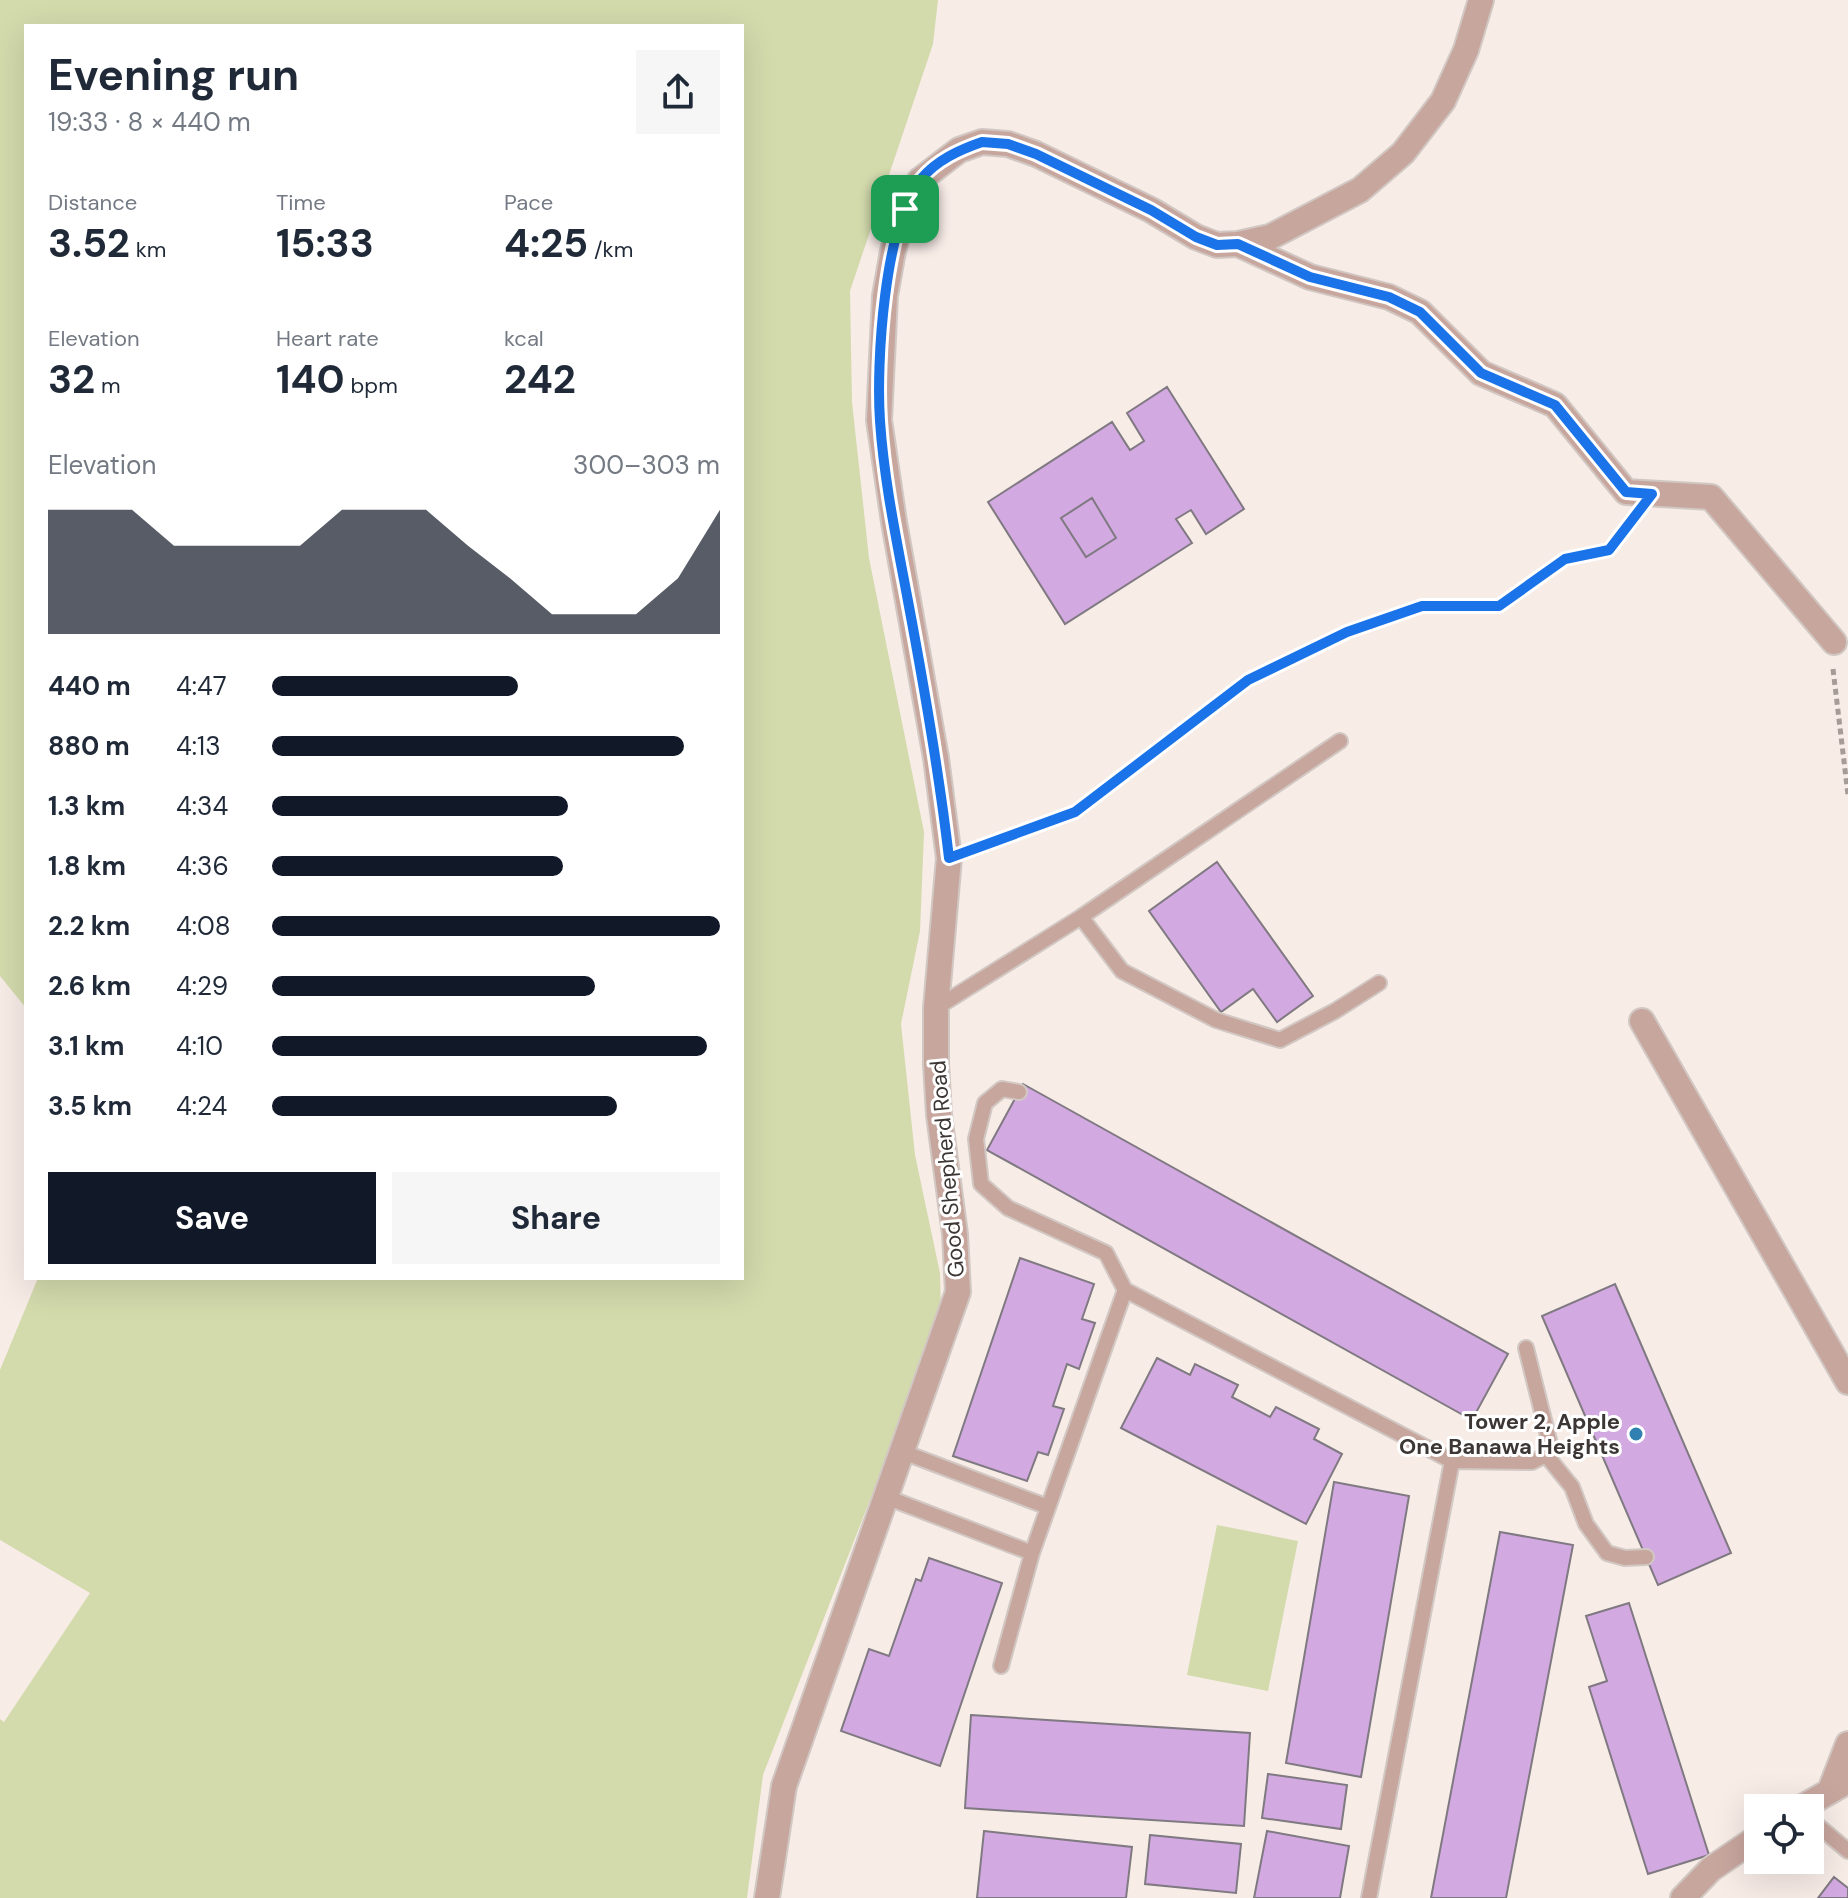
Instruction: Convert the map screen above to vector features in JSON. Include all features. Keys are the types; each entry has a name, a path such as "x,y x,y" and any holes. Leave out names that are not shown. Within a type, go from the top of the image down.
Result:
{"street":[{"name":"Good Shepherd Road","path":"767,1898 784,1786 958,1292 955,1234 939,1115 936,1008 949,858 936,758 879,420 885,296 905,209 920,180 959,150 982,142 1008,144 1036,154 1217,245 1270,237 1312,218 1360,190 1403,153 1443,101 1466,50 1481,0"},
{"path":"1238,244 1310,277 1389,297 1420,312 1481,373 1555,405 1626,492 1711,497 1834,642"},
{"path":"1642,1021 1848,1382"},
{"path":"1840,1784 1848,1744"},
{"path":"1683,1898 1711,1869 1744,1847"}],"lane":[{"path":"936,1008 1081,917 1340,741"},
{"path":"1081,917 1122,971 1216,1020 1280,1040 1379,983"},
{"path":"1019,1092 1002,1089 985,1103 976,1139 981,1184 1008,1208 1106,1253 1125,1290 1452,1461 1532,1462 1546,1455 1551,1448 1526,1348"},
{"path":"1001,1666 1032,1553 1125,1290"},
{"path":"903,1452 1048,1507"},
{"path":"1546,1455 1572,1487 1586,1524 1607,1553 1625,1558 1646,1557"},
{"path":"1369,1898 1452,1461"},
{"path":"886,1497 1032,1553"},
{"path":"1824,1831 1848,1851"}],"path":[{"path":"949,858 1075,812 1248,680 1347,632 1422,606 1499,606 1565,559 1609,550 1652,494"},
{"path":"1834,642 1833,680 1848,795"}],"green space":[{"path":"0,0 938,0 933,44 850,291 852,402 869,558 924,832 920,931 901,1024 915,1155 940,1273 941,1317 763,1775 747,1898 0,1898 0,1719 4,1722 90,1593 0,1540 0,1370 37,1280 744,1280 744,24 24,24 24,1006 0,976"},
{"path":"1217,1525 1298,1541 1268,1691 1187,1675"}],"building":[{"path":"1167,387 1244,509 1206,534 1191,510 1176,519 1192,543 1065,624 988,502 1112,422 1130,450 1144,441 1127,413"},
{"path":"1092,498 1116,538 1086,557 1061,518"},
{"path":"1217,862 1313,996 1277,1022 1253,989 1221,1012 1149,911"},
{"path":"1023,1084 1508,1354 1472,1420 987,1150"},
{"path":"1020,1258 1094,1284 1082,1319 1095,1323 1079,1369 1067,1364 1053,1406 1064,1409 1048,1455 1038,1452 1027,1481 953,1456"},
{"name":"Tower 2, Apple One Banawa Heights","path":"1615,1284 1731,1553 1658,1585 1542,1316"},
{"path":"1157,1358 1190,1375 1195,1364 1238,1385 1232,1397 1270,1417 1276,1407 1319,1429 1314,1439 1342,1454 1306,1524 1121,1428"},
{"path":"1334,1482 1409,1496 1361,1777 1286,1763"},
{"path":"1500,1532 1573,1545 1506,1898 1431,1898"},
{"path":"929,1558 1002,1583 940,1766 841,1731 869,1649 889,1656 916,1579 921,1581"},
{"path":"1629,1603 1709,1855 1648,1874 1589,1687 1607,1681 1586,1616"},
{"path":"971,1715 1250,1733 1244,1826 965,1808"},
{"path":"1268,1774 1347,1785 1341,1829 1262,1818"},
{"path":"984,1831 1132,1847 1126,1898 977,1898"},
{"path":"1267,1831 1349,1846 1340,1898 1254,1898"},
{"path":"1150,1835 1241,1844 1236,1893 1145,1884"},
{"path":"1834,1877 1848,1888 1848,1898 1818,1898"}],"place":[{"name":"Tower 2, Apple One Banawa Heights","path":"1636,1434"}],"route":[{"path":"982,142 1008,144 1036,154 1151,210 1196,237 1217,245 1238,244 1310,277 1389,297 1420,312 1481,373 1555,405 1626,492 1652,494 1609,550 1565,559 1499,606 1422,606 1347,632 1248,680 1075,812 949,858 936,758 879,420 885,296 905,209 920,180 959,150 982,142"}]}
